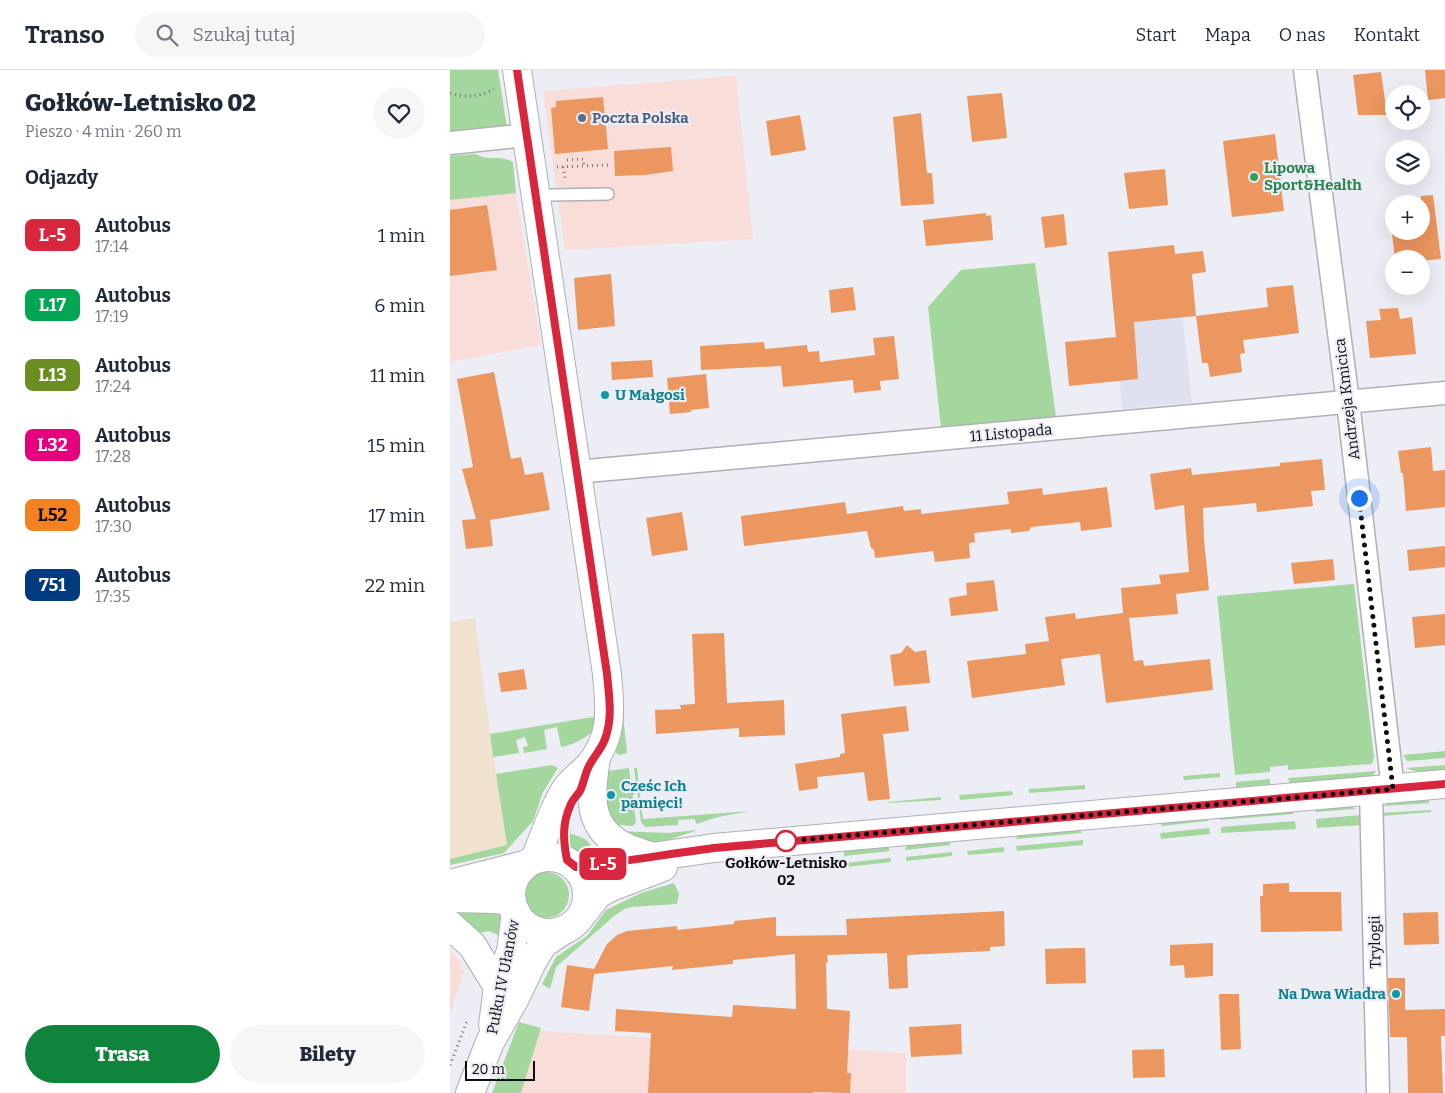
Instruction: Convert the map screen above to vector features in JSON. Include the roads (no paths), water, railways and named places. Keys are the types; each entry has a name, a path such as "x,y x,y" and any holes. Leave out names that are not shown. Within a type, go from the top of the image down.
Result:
{"street":[{"name":"Andrzeja Kmicica","path":"1305,70 1348,402 1382,790"},
{"path":"507,79 527,135 607,674 610,716 606,738 592,762 581,790 572,802 564,822 563,841 571,864 586,888 587,901 585,911"},
{"path":"450,142 527,135"},
{"name":"11 Listopada","path":"576,472 1445,393"},
{"path":"592,762 591,794 593,810 598,824 609,837 625,847 650,856"},
{"path":"592,762 566,788 530,862 514,880 511,889 514,907 526,925 536,930 555,933 565,929 579,920 598,894 611,887 714,848"},
{"path":"450,884 555,856 571,864 603,864 714,848 1445,784"},
{"name":"Trylogii","path":"1378,1093 1382,790"},
{"path":"450,898 495,899 514,907"},
{"name":"Pułku IV Ułanów","path":"490,1042 498,987 511,951 514,907"},
{"path":"450,925 472,946 498,987"},
{"name":"Pułku IV Ułanów","path":"470,1093 490,1042 532,962 543,944 565,929"}],"lane":[{"path":"550,195 608,194"}],"place":[{"name":"Poczta Polska","path":"582,118"},
{"name":"Lipowa Sport&Health","path":"1254,177"},
{"name":"U Małgosi","path":"605,395"},
{"name":"Cześc Ich pamięci!","path":"611,795"},
{"name":"Gołków-Letnisko 02","path":"786,841"},
{"name":"Na Dwa Wiadra","path":"1396,994"}]}
